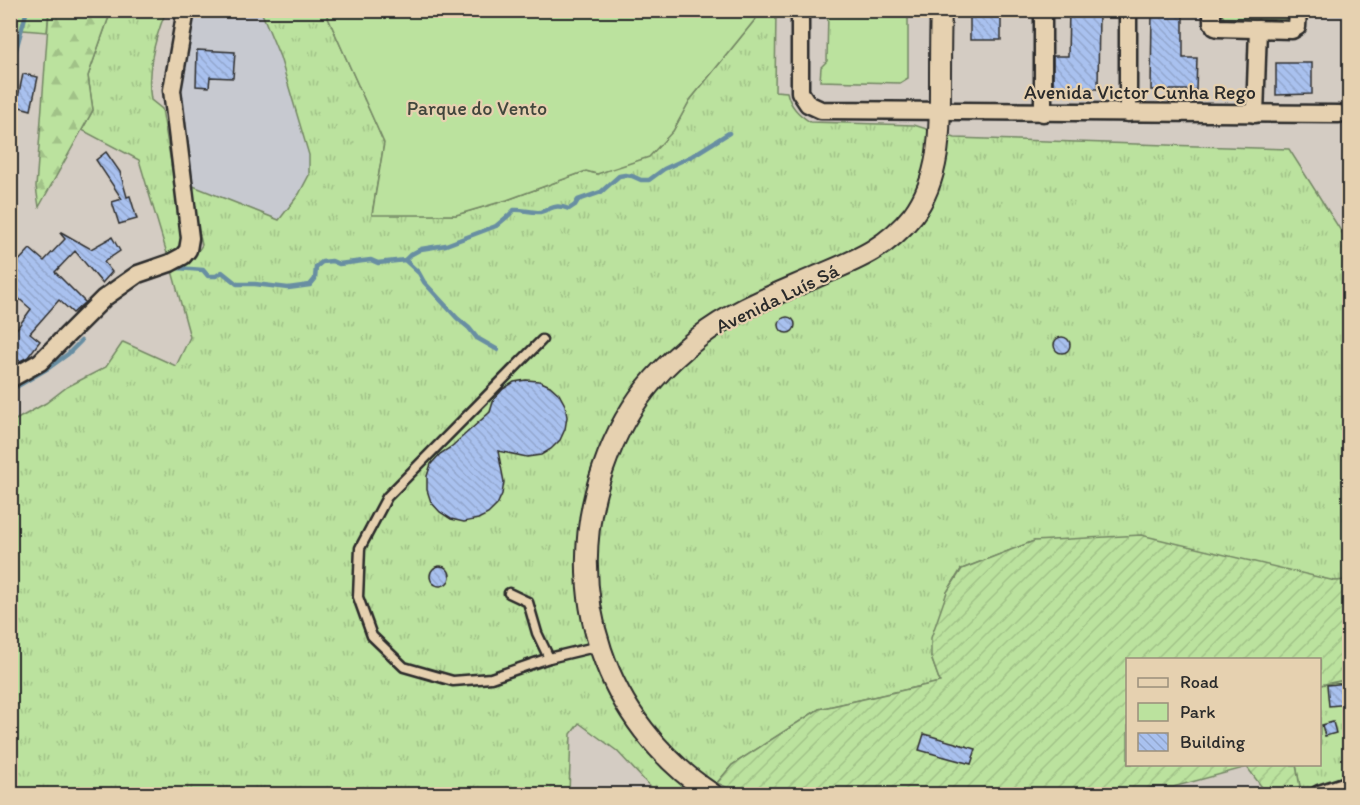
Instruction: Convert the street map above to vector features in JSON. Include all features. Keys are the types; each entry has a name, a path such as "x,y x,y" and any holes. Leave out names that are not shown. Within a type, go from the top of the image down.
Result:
{"street":[{"path":"10,379 40,362 104,298 138,274 170,263 183,256 188,250 190,238 172,90 186,10"},
{"name":"Avenida Victor Cunha Rego","path":"800,10 800,92 808,104 821,111 1339,114"},
{"name":"Avenida Luís Sá","path":"712,795 676,766 644,731 618,692 599,646 590,609 586,554 589,521 596,488 610,449 635,403 653,379 672,361 700,337 727,319 882,246 915,212 928,189 935,168 939,140 940,10"},
{"path":"1043,10 1043,112"},
{"path":"1128,10 1128,113"},
{"path":"1212,10 1212,22 1215,27 1258,29 1295,29 1298,24 1298,10"},
{"path":"1256,114 1258,29"},
{"path":"1319,795 1350,784"}],"lane":[{"path":"542,340 387,498 360,548 358,597 372,636 404,667 453,681 491,678 549,658 599,646"},
{"path":"509,593 528,602 537,633 549,658"}],"shaded area":[{"path":"198,11 325,11 384,143 279,220 188,184 182,86 184,42"}],"green space":[{"path":"776,10 775,91 787,92 795,109 810,122 914,125 955,138 1289,149 1346,239 1349,71 1350,238 1347,240 1350,244 1349,580 1335,581 1034,541 961,569 947,592 931,657 940,682 819,709 732,765 706,794 657,794 617,751 579,723 571,734 569,794 11,794 10,423 46,403 67,387 106,367 123,342 176,366 190,337 171,267 193,256 202,245 188,184 279,220 299,194 309,175 309,155 280,57 261,11 325,11 384,143 372,214 456,215 507,200 586,171 597,174 673,131 690,100 762,11"},
{"path":"13,11 49,11 47,32 11,29"},
{"path":"49,11 111,11 88,76 93,110 39,207 36,187"},
{"path":"111,11 166,11 152,54 150,89 151,100 162,109 184,240 168,257 139,160 82,130 93,110 88,76"},
{"name":"Parque do Vento","path":"325,11 762,11 690,100 673,131 649,157 597,174 586,171 507,200 456,215 372,215 384,143"},
{"path":"828,11 908,11 908,78 900,83 820,81 821,67 827,61"},
{"path":"1219,11 1292,11 1286,19 1278,22 1227,20"},
{"path":"1141,535 1335,581 1349,580 1349,679 1321,685 1321,658 1126,658 1126,766 1296,766 1301,792 1267,794 1247,767 1173,787 1152,787 1140,794 742,794 717,783 732,765 819,709 940,682 931,657 931,638 947,592 962,569 1034,541"},
{"path":"1349,679 1349,774 1301,792 1296,766 1321,766 1321,685"}],"building":[{"path":"970,10 1001,10 1001,40 970,40"},
{"path":"1069,10 1099,10 1098,89 1053,88 1053,56 1068,56"},
{"path":"1152,10 1183,10 1183,58 1197,58 1196,90 1151,90"},
{"path":"197,50 235,52 233,78 210,77 209,87 196,86"},
{"path":"1276,63 1312,63 1312,94 1276,95"},
{"path":"23,74 38,77 31,110 16,106"},
{"path":"106,152 120,172 127,197 130,196 137,219 119,224 112,202 122,199 96,160"},
{"path":"61,232 91,249 112,237 120,251 104,262 112,272 102,283 75,251 55,272 85,302 73,313 59,300 30,333 40,341 28,357 20,361 10,354 10,338 31,309 10,291 10,276 16,270 13,267 30,249 44,261 65,239"},
{"path":"787,317 793,319 795,325 793,331 787,333 781,331 779,325 781,319"},
{"path":"1062,337 1068,339 1070,345 1068,351 1062,353 1056,351 1054,345 1056,339"},
{"path":"539,381 550,386 559,394 565,405 567,417 560,440 541,455 527,457 498,451 504,482 497,505 488,514 478,519 464,522 451,519 431,502 427,490 427,476 431,464 490,412 494,399 503,389 514,382"},
{"path":"436,566 444,566 450,572 450,580 444,586 436,586 430,580 430,572"},
{"path":"1348,683 1350,704 1329,706 1327,685"},
{"path":"1333,722 1336,733 1325,736 1322,725"},
{"path":"924,734 976,749 971,764 919,750"}],"waterway":[{"path":"10,71 27,10"},
{"path":"173,269 203,270 208,276 216,276 222,272 237,284 288,288 310,285 315,279 316,267 322,262 332,261 339,264 371,260 378,263 405,260 421,249 446,245 496,226 514,210 540,212 557,207 569,209 578,200 601,192 619,176 649,180 664,169 692,156 729,133"},
{"path":"405,260 477,338 498,350"},
{"path":"16,387 50,367 81,341"}]}
